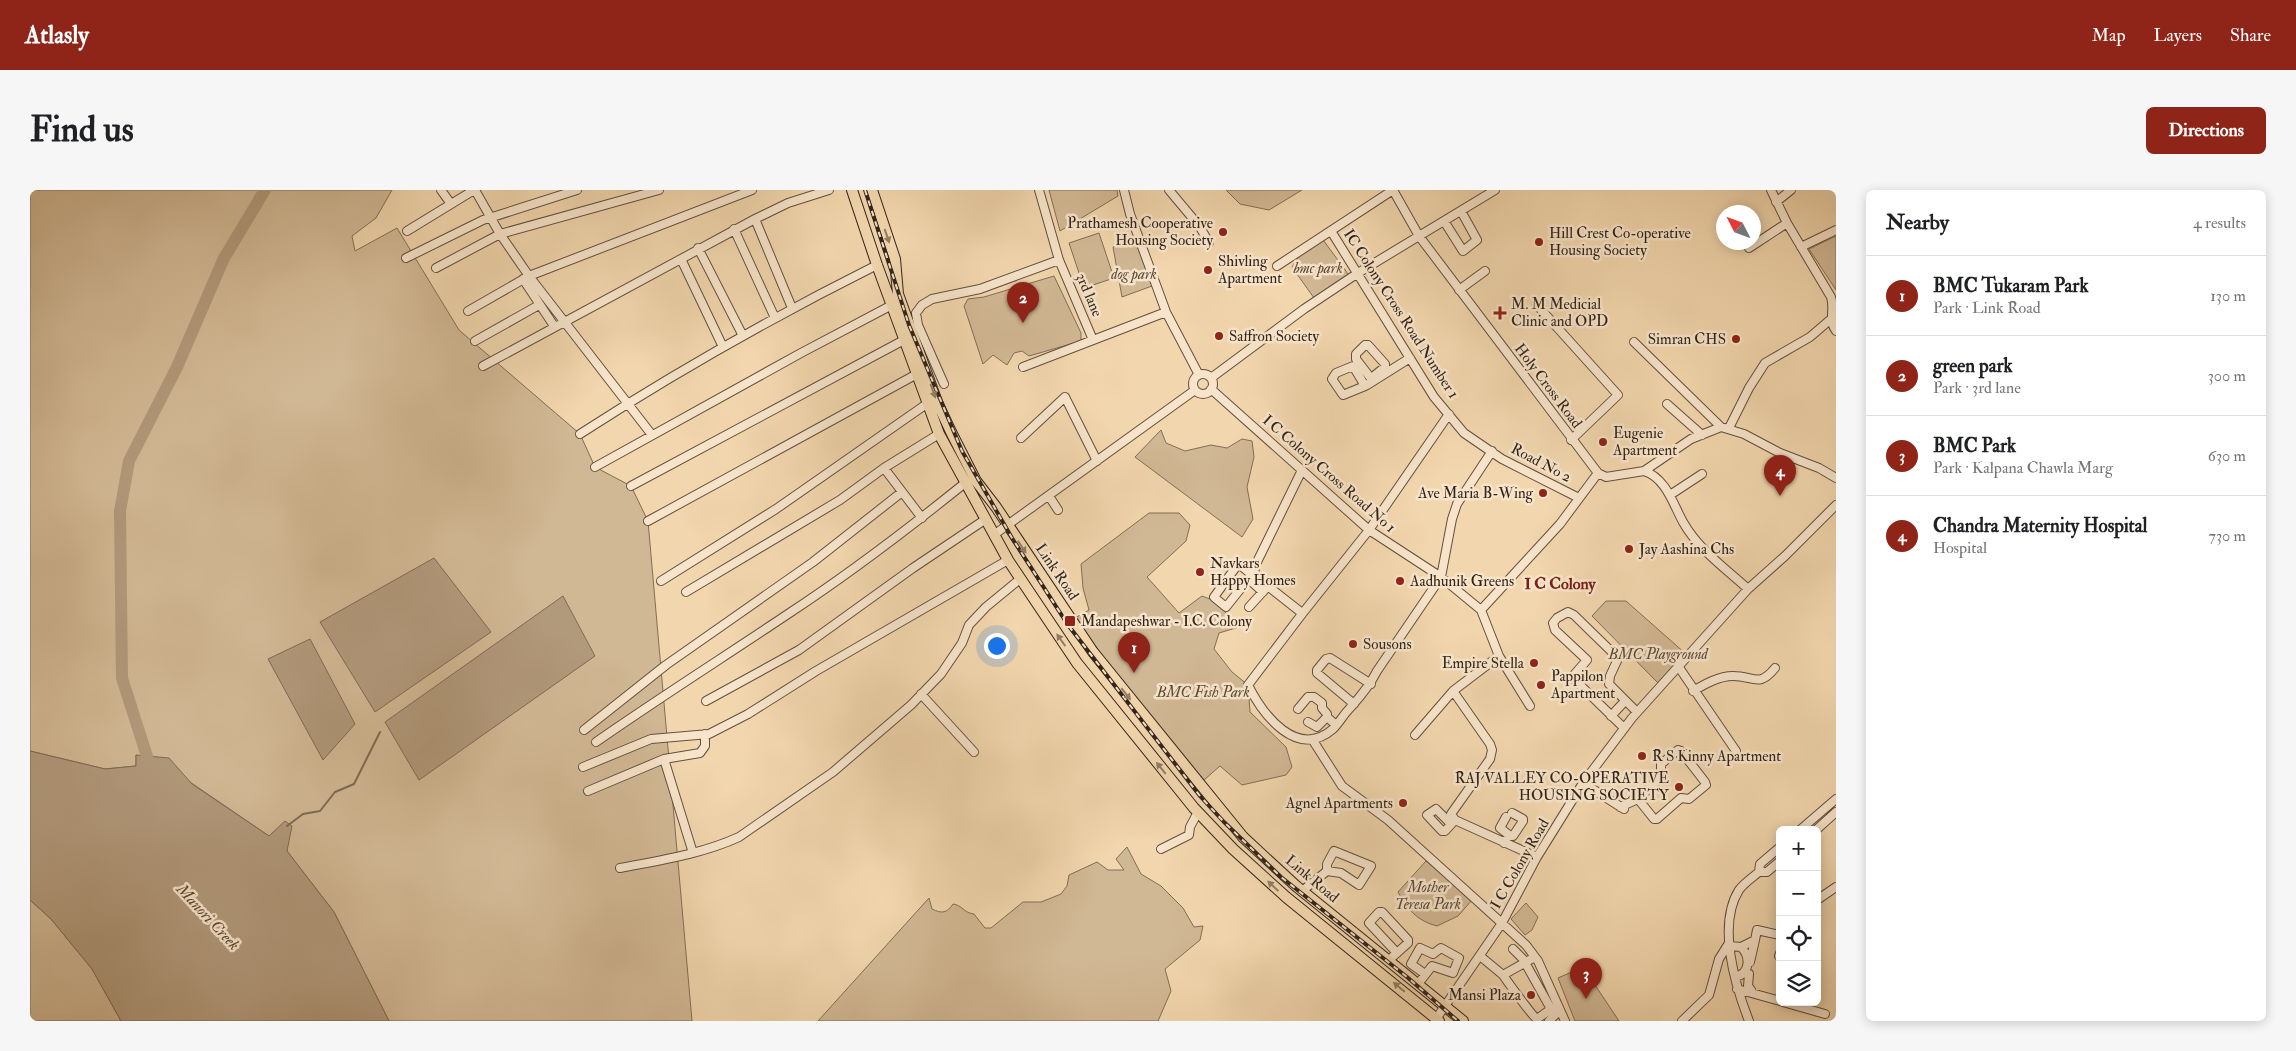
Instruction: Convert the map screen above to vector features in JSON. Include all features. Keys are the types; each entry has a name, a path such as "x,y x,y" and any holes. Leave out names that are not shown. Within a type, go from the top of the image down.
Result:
{"main road":[{"name":"Link Road","path":"852,190 877,265 939,434 1008,560 1078,663 1198,812 1233,849 1286,897 1438,1020"},
{"name":"Link Road","path":"872,190 895,259 898,294 937,402 976,480 1093,652 1242,837 1302,891 1393,956 1418,984 1463,1021"}],"street":[{"path":"441,190 451,204"},
{"path":"407,231 474,190 492,217 526,277 539,305 554,326"},
{"path":"406,258 461,230 492,217 577,190"},
{"path":"436,268 500,234 660,190"},
{"path":"468,311 526,277 752,190"},
{"path":"483,366 755,218 788,203 829,190"},
{"name":"3rd lane","path":"1039,190 1059,260 1092,340"},
{"path":"1124,190 1130,214 1166,312 1199,375"},
{"path":"1169,190 1200,227 1209,243"},
{"path":"1277,266 1393,190"},
{"name":"Holy Cross Road","path":"1393,190 1419,236 1571,440 1598,473"},
{"path":"1211,378 1358,273 1495,190"},
{"path":"1771,190 1787,223 1831,297 1833,305 1831,319 1836,330"},
{"path":"1776,202 1791,190"},
{"path":"1444,221 1463,251 1477,240 1461,211"},
{"path":"755,218 792,308"},
{"path":"1761,240 1787,223"},
{"path":"734,229 774,318"},
{"path":"1801,247 1836,230"},
{"name":"IC Colony Cross Road Number 1","path":"1331,231 1434,397 1464,433 1492,451"},
{"path":"698,248 742,336"},
{"path":"681,259 723,347"},
{"name":"3rd lane","path":"944,384 918,325 916,314 922,305 932,299 980,288 1059,260"},
{"path":"580,434 742,336 792,308 877,265"},
{"path":"1459,290 1485,271"},
{"path":"526,277 565,320 652,435"},
{"path":"1536,304 1618,396 1571,440"},
{"path":"475,341 539,305"},
{"path":"595,467 801,353 892,306"},
{"path":"1023,368 1166,312"},
{"path":"1530,706 1499,656 1481,610 1560,524 1598,473 1609,476 1644,471 1692,439 1725,427 1765,363 1810,337 1831,319"},
{"path":"631,486 904,340"},
{"path":"1634,342 1725,427 1780,453 1819,468 1836,478"},
{"path":"1365,386 1410,358"},
{"path":"648,521 917,374"},
{"path":"1205,374 1211,378 1211,389 1202,393 1195,390 1193,382 1199,375 1205,374"},
{"name":"I C Colony Cross Road No 1","path":"1211,389 1369,530 1441,577 1481,610"},
{"path":"995,534 1195,390"},
{"path":"1021,438 1065,398 1097,461"},
{"path":"662,581 776,508 928,403"},
{"path":"1667,404 1702,435"},
{"path":"1449,414 1369,530 1302,613 1248,685 1256,701 1286,733 1300,739 1312,739 1332,730 1371,684 1441,577 1452,519 1457,504 1464,490 1492,451"},
{"path":"686,592 840,500 884,468 939,434"},
{"name":"Road No 2","path":"1492,451 1579,498"},
{"path":"884,468 922,518"},
{"path":"1302,470 1256,564 1253,577 1226,607 1215,598 1236,567 1240,565 1253,577 1265,589 1302,613"},
{"path":"1644,471 1655,476 1670,495 1683,522 1697,543 1748,589"},
{"path":"1670,495 1702,474"},
{"path":"596,742 680,684 790,614 922,518 965,483"},
{"path":"584,730 666,665 813,562 902,492"},
{"path":"1047,497 1056,511"},
{"name":"I C Colony Road","path":"1438,1020 1502,923 1537,857 1583,783 1624,728 1748,589 1785,556 1836,505"},
{"path":"706,701 799,650 912,568 986,519"},
{"path":"583,767 651,739 705,734 748,714 816,671 1008,560"},
{"path":"620,868 694,854 739,837 803,794 833,772 921,694 941,674 962,643 969,625 986,607 1020,579"},
{"path":"1250,607 1265,589"},
{"path":"1624,728 1575,680 1573,676 1587,660 1555,630 1553,623 1557,618 1568,612 1574,615 1615,655 1617,662 1610,676 1609,684 1637,712"},
{"path":"1415,736 1453,691 1499,656"},
{"path":"1354,704 1317,673 1317,670 1326,659 1330,658 1371,684"},
{"path":"1678,666 1736,751"},
{"path":"1693,690 1717,679 1733,676 1760,681 1768,677 1775,668"},
{"path":"1453,691 1490,744 1492,750 1490,759 1451,814 1453,822 1537,857"},
{"path":"921,694 974,752"},
{"path":"1298,709 1308,697 1314,697 1322,703 1322,708 1327,717 1336,724"},
{"path":"1611,716 1625,701"},
{"path":"1308,722 1317,727 1327,717"},
{"path":"588,791 664,759 703,750 706,746 705,734"},
{"path":"1312,739 1342,786 1388,820 1517,936 1535,957 1565,1021"},
{"path":"1583,783 1622,808 1638,799 1661,777 1661,764 1678,750 1681,751 1706,782 1706,785 1689,799 1681,798 1657,819 1654,819 1638,799"},
{"path":"664,759 694,854"},
{"path":"1805,826 1836,799"},
{"path":"1161,849 1189,835 1190,827 1198,812"},
{"path":"1820,826 1836,812"},
{"path":"1509,815 1522,819 1523,821 1514,836 1509,835 1500,828 1509,815"},
{"path":"1504,843 1509,835"},
{"path":"1749,1021 1737,989 1730,945 1730,910 1740,889 1759,872 1760,864 1776,850"},
{"path":"1302,891 1327,871 1341,873 1360,885 1371,866 1334,851 1327,864 1327,871"},
{"path":"1759,872 1767,872 1776,864"},
{"path":"1821,897 1836,887"},
{"path":"1379,912 1382,912 1408,940 1393,956 1369,924 1379,912"},
{"path":"1735,977 1747,970 1758,930 1776,934"},
{"path":"1730,945 1741,947 1755,940"},
{"path":"1682,1021 1709,995 1719,958 1730,945"},
{"path":"1741,947 1747,956 1748,986 1751,990"},
{"path":"1418,984 1432,966 1453,973 1460,960 1441,948 1433,954 1420,948 1411,964 1425,974"},
{"path":"1480,956 1503,975 1537,1019 1551,1009 1525,963 1513,949"},
{"path":"1503,975 1535,957"},
{"path":"1737,989 1776,1001"},
{"path":"1796,1006 1825,1014"},
{"path":"1549,1021 1559,1011"}],"green space":[{"path":"30,190 392,190 376,218 352,236 355,251 397,228 459,330 580,434 595,467 631,486 648,521 692,1021 389,1021 334,912 287,851 285,822 269,836 190,782 136,755 136,766 105,769 30,751"},
{"path":"1049,190 1117,190 1118,196 1060,231"},
{"path":"1226,190 1302,190 1269,210 1240,204"},
{"path":"1099,233 1114,278 1084,288 1069,243"},
{"path":"1836,236 1836,290 1809,249"},
{"name":"bmc park","path":"1321,237 1351,278 1314,298 1292,267 1296,260"},
{"name":"dog park","path":"1131,239 1147,261 1152,286 1122,297 1113,247"},
{"path":"1054,276 1081,333 1081,341 1029,356 1022,351 1014,353 1007,365 993,355 983,364 964,306 968,299 984,297"},
{"path":"1161,430 1166,443 1185,451 1211,445 1227,448 1242,439 1252,441 1254,457 1247,487 1253,519 1242,537 1135,457"},
{"name":"BMC Fish Park","path":"1149,513 1179,513 1190,525 1186,541 1147,577 1179,613 1202,596 1215,601 1239,627 1219,633 1214,649 1232,672 1248,685 1250,712 1286,747 1292,767 1286,775 1242,785 1220,766 1204,780 1150,720 1075,618 1089,610 1083,588 1081,564"},
{"name":"BMC Playground","path":"1606,601 1626,601 1686,654 1658,683 1592,616"},
{"path":"1127,847 1141,874 1161,886 1183,908 1194,927 1203,926 1200,940 1165,969 1171,991 1158,1021 818,1021 929,898 932,909 944,912 953,904 974,914 985,928 991,928 1023,902 1041,902 1061,894 1067,886 1069,875 1097,862 1108,870 1124,870 1116,859"},
{"name":"Mother Teresa Park","path":"1426,861 1472,900 1458,916 1437,926 1413,914 1398,892"},
{"path":"30,900 51,919 92,969 121,1021 30,1021"},
{"path":"1526,903 1538,917 1532,930 1525,935 1511,919"},
{"path":"1583,967 1619,1021 1575,1021 1558,978"}],"water":[{"path":"434,558 491,632 375,712 320,622"},
{"path":"563,596 595,656 419,780 385,722"},
{"path":"310,639 355,724 323,760 268,659"},
{"name":"Manori Creek","path":"30,751 105,769 136,766 136,755 169,758 192,784 269,836 285,821 292,826 287,851 334,912 389,1021 121,1021 92,969 51,919 30,900"}],"waterway":[{"path":"152,772 122,678 120,511 129,461 177,367 224,258 265,190"},
{"path":"287,826 303,814 320,811 335,792 354,784 380,732"}],"railway":[{"path":"865,190 909,325 962,451 1012,538 1068,625 1200,796 1224,822 1281,877 1407,977 1458,1021"}],"place":[{"name":"Prathamesh Cooperative Housing Society","path":"1223,232"},
{"name":"Hill Crest Co-operative Housing Society","path":"1539,242"},
{"name":"Shivling Apartment","path":"1208,270"},
{"name":"M. M Medicial Clinic and OPD","path":"1500,313"},
{"name":"green park","path":"1023,323"},
{"name":"Saffron Society","path":"1219,336"},
{"name":"Simran CHS","path":"1736,339"},
{"name":"Eugenie Apartment","path":"1603,442"},
{"name":"Ave Maria B-Wing","path":"1543,493"},
{"name":"Chandra Maternity Hospital","path":"1780,496"},
{"name":"Jay Aashina Chs","path":"1629,549"},
{"name":"Navkars Happy Homes","path":"1200,572"},
{"name":"Aadhunik Greens","path":"1400,581"},
{"name":"Mandapeshwar - I.C. Colony","path":"1070,621"},
{"name":"Sousons","path":"1353,644"},
{"name":"Empire Stella","path":"1534,663"},
{"name":"BMC Tukaram Park","path":"1134,673"},
{"name":"Pappilon Apartment","path":"1541,685"},
{"name":"R S Kinny Apartment","path":"1642,756"},
{"name":"RAJ VALLEY CO-OPERATIVE HOUSING SOCIETY","path":"1679,787"},
{"name":"Agnel Apartments","path":"1403,803"},
{"name":"Mansi Plaza","path":"1531,995"},
{"name":"BMC Park","path":"1586,999"}],"district":[{"name":"I C Colony","path":"1560,584"}]}
